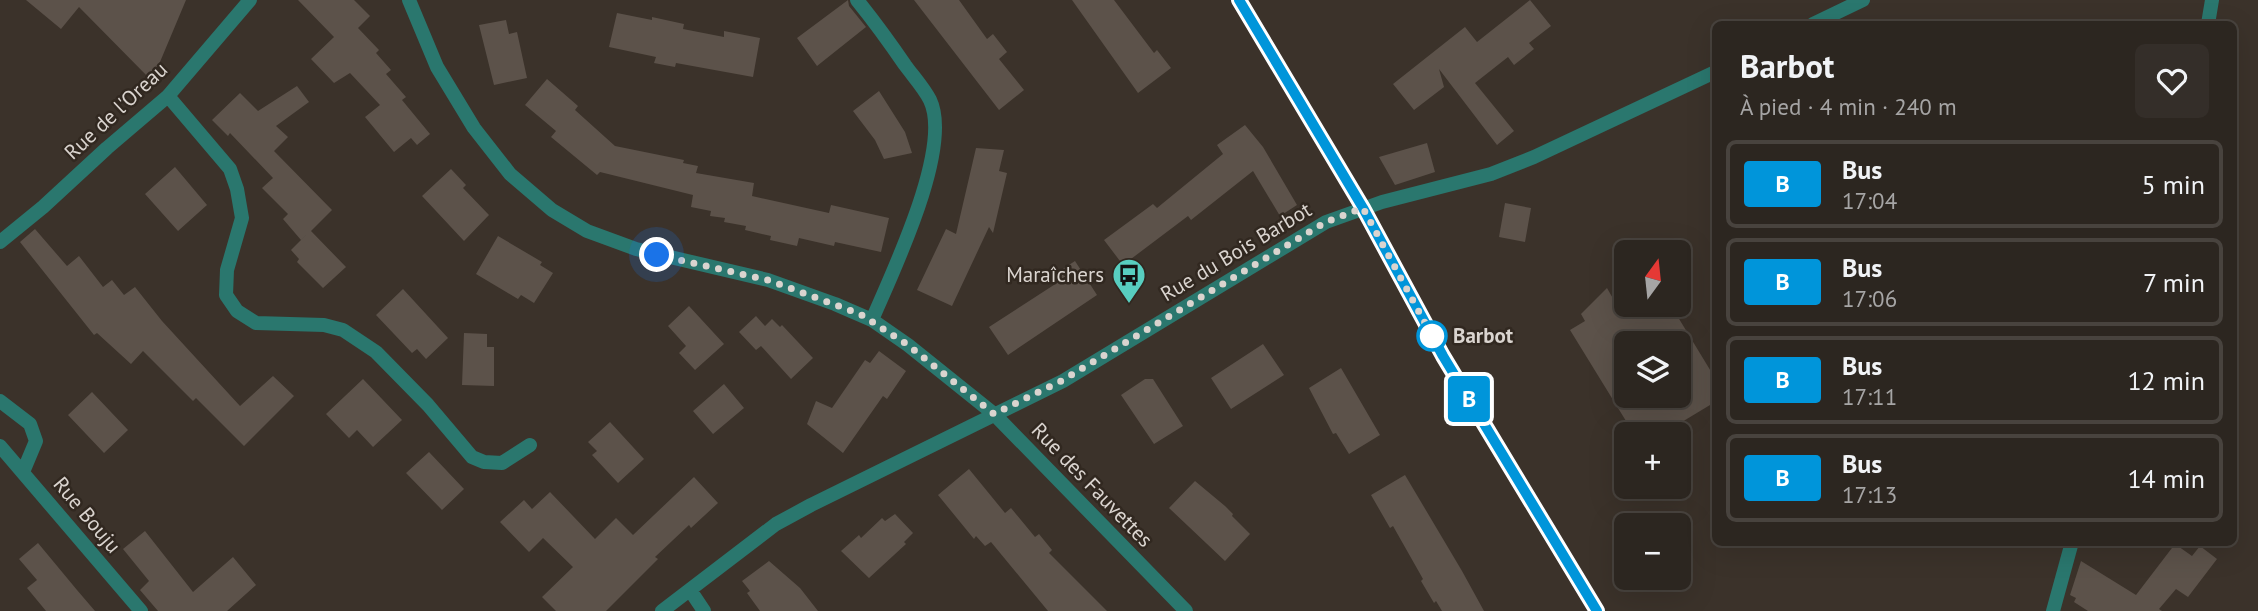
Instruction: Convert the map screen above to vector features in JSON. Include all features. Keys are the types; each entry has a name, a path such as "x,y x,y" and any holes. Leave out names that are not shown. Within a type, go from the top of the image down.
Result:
{"street":[{"name":"Rue de l'Oreau","path":"0,242 168,96 250,0"},
{"name":"Rue des Fauvettes","path":"409,0 437,67 474,128 510,174 552,210 587,231 636,249 768,280 872,320 908,345 994,414 1186,611"},
{"path":"857,0 931,102 935,125 930,169 922,194 872,320"},
{"path":"1239,0 1363,208 1443,356 1597,611"},
{"path":"1819,21 1863,0"},
{"path":"2208,21 2212,0"},
{"name":"Rue du Bois Barbot","path":"662,611 776,524 1063,380 1326,222 1363,208 1491,174 1534,157 1712,73"},
{"path":"168,96 230,169 234,179 243,218 227,270 226,295 237,311 256,323 324,325 343,330 376,352 428,405 472,457 484,463 502,463 530,445"},
{"path":"0,401 30,424 36,441 23,472"},
{"name":"Rue Bouju","path":"0,446 141,611"},
{"path":"2053,611 2071,546"},
{"path":"690,590 704,611"}],"building":[{"path":"26,0 186,0 152,81 79,7 61,29"},
{"path":"298,0 354,0 370,16 358,28 379,50 376,53 391,70 386,74 406,97 402,100 430,134 417,145 411,138 394,152 365,117 380,105 350,73 334,83 311,59 334,37"},
{"path":"848,0 849,6 866,27 817,66 797,38"},
{"path":"914,0 959,0 987,39 993,34 1007,52 999,59 1024,90 999,110"},
{"path":"1072,0 1114,0 1154,53 1157,50 1171,68 1138,93"},
{"path":"1530,0 1551,26 1529,43 1534,49 1514,65 1508,57 1475,83 1514,131 1497,145 1439,69 1444,87 1414,110 1393,84 1465,27 1477,42"},
{"path":"617,13 684,24 683,29 724,37 724,31 760,38 753,77 676,63 675,67 654,63 656,57 609,47"},
{"path":"506,20 509,34 517,32 527,78 494,85 479,25"},
{"path":"547,79 578,106 575,110 615,146 684,160 683,163 698,166 696,173 754,183 752,196 829,213 831,205 889,218 881,252 835,242 834,246 799,238 797,246 770,240 771,236 745,230 746,226 710,216 711,211 691,207 693,195 600,172 597,175 551,137 556,131 525,105"},
{"path":"297,86 309,102 276,126 288,137 274,151 332,210 311,231 346,267 323,288 297,262 299,259 291,250 301,240 283,219 288,214 262,188 273,178 230,133 228,136 212,120 240,93 258,111"},
{"path":"879,91 905,132 912,153 884,159 875,140 853,111"},
{"path":"1245,125 1263,147 1297,205 1280,216 1253,171 1191,220 1188,216 1123,265 1104,240 1153,204 1157,208 1223,154 1217,145"},
{"path":"1427,143 1435,172 1395,185 1379,157"},
{"path":"976,148 1004,150 999,171 1007,173 993,233 989,227 952,306 917,290 946,229 956,234"},
{"path":"175,167 207,205 178,231 145,194"},
{"path":"451,169 466,185 463,188 489,215 464,241 422,196"},
{"path":"1505,203 1531,208 1525,242 1499,237"},
{"path":"35,229 67,266 79,256 103,287 112,280 124,295 135,287 162,321 240,406 273,376 294,396 244,446 196,398 193,401 143,351 131,364 97,333 94,335 20,242"},
{"path":"498,236 542,262 540,265 553,273 534,303 521,295 518,299 476,274"},
{"path":"1075,261 1097,295 1008,355 989,327 1060,281 1055,274"},
{"path":"1607,288 1614,300 1614,317 1678,317 1686,331 1614,331 1614,402 1570,330 1585,321 1581,314"},
{"path":"403,289 448,338 426,359 417,349 412,353 376,315"},
{"path":"689,306 724,344 695,370 679,353 686,346 668,326"},
{"path":"756,316 765,326 772,319 780,327 782,325 813,358 791,379 761,346 756,350 739,332"},
{"path":"464,333 487,334 487,347 494,347 494,386 462,385"},
{"path":"1691,339 1712,373 1712,404 1682,422 1627,422 1618,408 1691,408"},
{"path":"1263,344 1284,375 1231,409 1211,378"},
{"path":"879,351 906,371 887,399 883,396 843,453 807,424 816,401 832,408 865,360 870,363"},
{"path":"1341,368 1380,435 1349,454 1336,433 1333,434 1309,388"},
{"path":"363,379 402,420 373,447 357,430 349,438 326,414"},
{"path":"1145,379 1153,379 1183,426 1154,444 1121,395"},
{"path":"724,384 744,408 713,434 693,411"},
{"path":"92,392 128,430 104,453 68,415"},
{"path":"610,422 644,459 618,483 592,455 597,451 588,442"},
{"path":"429,452 464,489 442,510 406,473"},
{"path":"969,469 1005,513 1011,508 1035,537 1039,534 1052,550 1049,553 1107,611 1048,611 991,542 985,546 976,536 974,539 938,495"},
{"path":"1405,475 1484,611 1442,611 1421,581 1423,579 1393,526 1390,528 1371,495"},
{"path":"694,477 718,503 691,528 689,525 655,557 658,559 606,611 556,611 542,597 573,567 543,538 529,552 500,522 524,500 532,509 550,492 595,539 616,518 633,535"},
{"path":"1195,481 1225,506 1250,534 1225,561 1169,508"},
{"path":"895,514 913,533 904,542 906,544 869,578 841,551 859,535 861,538 882,518 885,521"},
{"path":"145,531 193,592 233,557 256,585 227,611 158,611 140,590 149,581 123,549"},
{"path":"38,543 95,611 46,611 27,588 37,580 19,559"},
{"path":"2173,546 2192,556 2200,546 2217,559 2188,597 2176,589 2159,609 2162,611 2088,611 2074,602 2076,598 2070,595 2081,561 2136,595"},
{"path":"769,561 800,588 818,611 760,611 742,581"}],"bus line":[{"name":"B","path":"1239,0 1363,208 1443,356 1597,611"}],"place":[{"name":"Maraîchers","path":"1129,305"},
{"name":"Barbot","path":"1432,336"}],"route":[{"path":"657,255 768,280 860,314 908,345 994,414 1063,380 1326,222 1363,208 1432,336"}]}
